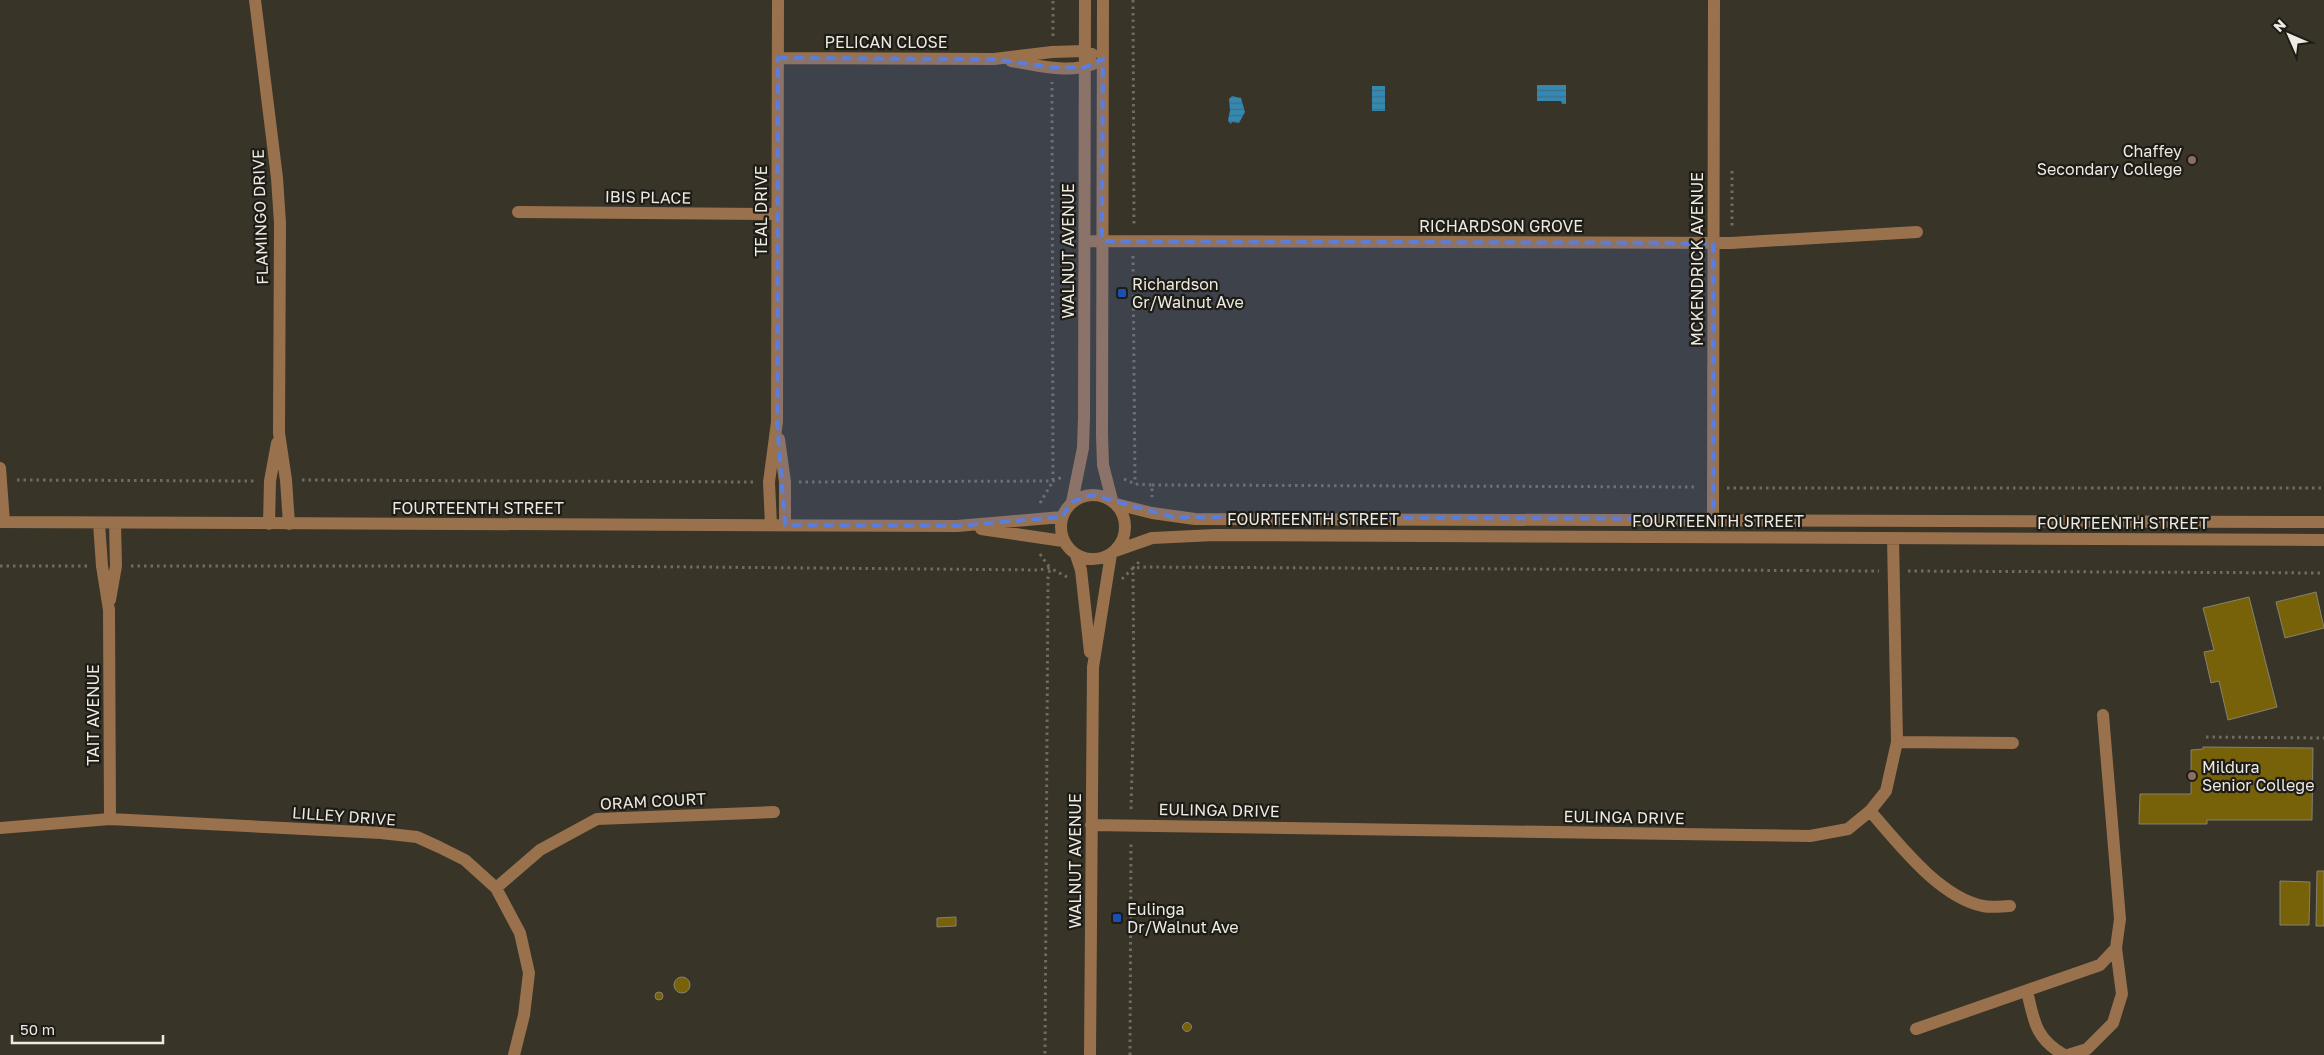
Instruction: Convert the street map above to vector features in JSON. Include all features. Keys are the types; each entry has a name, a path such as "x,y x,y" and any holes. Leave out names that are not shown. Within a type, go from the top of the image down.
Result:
{"street":[{"name":"FLAMINGO DRIVE","path":"255,0 273,134 280,223 279,433 286,480 289,524"},
{"name":"TEAL DRIVE","path":"771,525 769,482 776,422 778,0"},
{"name":"WALNUT AVENUE","path":"1072,502 1083,440 1086,0"},
{"path":"1103,0 1103,464 1114,502 1122,513 1125,533 1113,553 1094,560 1076,555 1063,540 1061,533 1062,517 1072,502 1081,496 1092,494 1102,496 1114,502"},
{"name":"MCKENDRICK AVENUE","path":"1713,519 1714,0"},
{"name":"PELICAN CLOSE","path":"778,58 994,58 1052,52 1085,51 1103,59"},
{"name":"PELICAN CLOSE","path":"994,58 1052,67 1086,67 1103,59"},
{"name":"IBIS PLACE","path":"518,212 777,214"},
{"name":"RICHARDSON GROVE","path":"1085,241 1713,243 1917,232"},
{"name":"TEAL DRIVE","path":"776,422 785,482 786,525"},
{"name":"FLAMINGO DRIVE","path":"269,524 270,481 279,433"},
{"path":"1,474 2,522"},
{"name":"FOURTEENTH STREET","path":"1114,502 1152,513 1195,519 2324,522"},
{"name":"FOURTEENTH STREET","path":"2,522 99,524 957,526 1062,517"},
{"name":"TAIT AVENUE","path":"109,610 116,566 115,523"},
{"name":"TAIT AVENUE","path":"99,524 102,566 109,610 110,819"},
{"name":"FOURTEENTH STREET","path":"957,526 1063,540"},
{"name":"FOURTEENTH STREET","path":"1113,553 1152,538 1235,535 2324,540"},
{"name":"EULINGA DRIVE","path":"1091,825 1810,836 1848,829 1870,811 1886,790 1897,742 1893,538"},
{"name":"WALNUT AVENUE","path":"1093,667 1113,553"},
{"name":"WALNUT AVENUE","path":"1076,555 1081,570 1093,667 1090,1055"},
{"path":"2027,991 2038,1031 2050,1047 2066,1055 2087,1049 2113,1024 2122,994 2116,948 2120,919 2103,715"},
{"path":"1897,742 2013,742"},
{"path":"1870,811 1919,865 1946,888 1965,900 1985,907 2010,906"},
{"name":"ORAM COURT","path":"496,888 540,850 597,819 774,812"},
{"name":"LILLEY DRIVE","path":"0,828 110,819 381,833 417,837 465,860 496,888 520,934 529,973 524,1015 514,1055"},
{"path":"1916,1029 2100,965 2116,948"}],"path":[{"path":"1052,52 1053,0"},
{"path":"1133,0 1135,484 2324,488"},
{"path":"1039,518 1040,504 1053,481 1052,67"},
{"path":"1,474 270,481"},
{"path":"286,480 769,482"},
{"path":"785,482 1053,481"},
{"path":"1152,484 1152,513"},
{"path":"1040,537 1040,554 1050,568 1048,578 1045,1055"},
{"path":"1130,1055 1130,825 1134,696 1133,568 1152,546 1152,538"},
{"path":"0,566 102,566"},
{"path":"116,566 585,566 1039,570 1050,568"},
{"path":"1133,568 2324,572"},
{"path":"2206,737 2324,738"}],"highlighted area":[{"path":"778,58 994,59 1051,67 1085,67 1103,59 1102,241 1713,243 1713,519 1172,517 1092,495 1072,502 1062,517 957,526 785,525 777,422"}],"water":[{"path":"1537,85 1566,85 1566,104 1562,104 1561,101 1537,101"},
{"path":"1372,86 1385,86 1385,111 1372,111"},
{"path":"1232,96 1241,98 1245,112 1239,123 1232,122 1231,124 1228,121 1229,99"}],"building":[{"path":"2316,592 2324,628 2285,638 2276,602"},
{"path":"2249,597 2277,707 2228,720 2219,681 2211,683 2204,652 2214,650 2203,608"},
{"path":"2203,747 2313,748 2312,820 2207,820 2207,824 2139,824 2140,794 2191,794 2191,750 2203,749"},
{"path":"2317,871 2324,871 2324,926 2316,926"},
{"path":"2280,881 2310,882 2309,925 2280,925"},
{"path":"956,917 956,926 937,927 937,918"},
{"path":"679,977 685,977 690,982 688,991 679,993 674,988 674,982"},
{"path":"659,992 663,996 659,1000 655,996"},
{"path":"1187,1022 1192,1027 1187,1032 1182,1027"}],"place":[{"name":"Chaffey Secondary College","path":"2192,160"},
{"name":"Richardson Gr/Walnut Ave","path":"1122,293"},
{"name":"Mildura Senior College","path":"2192,776"},
{"name":"Eulinga Dr/Walnut Ave","path":"1117,918"}]}
